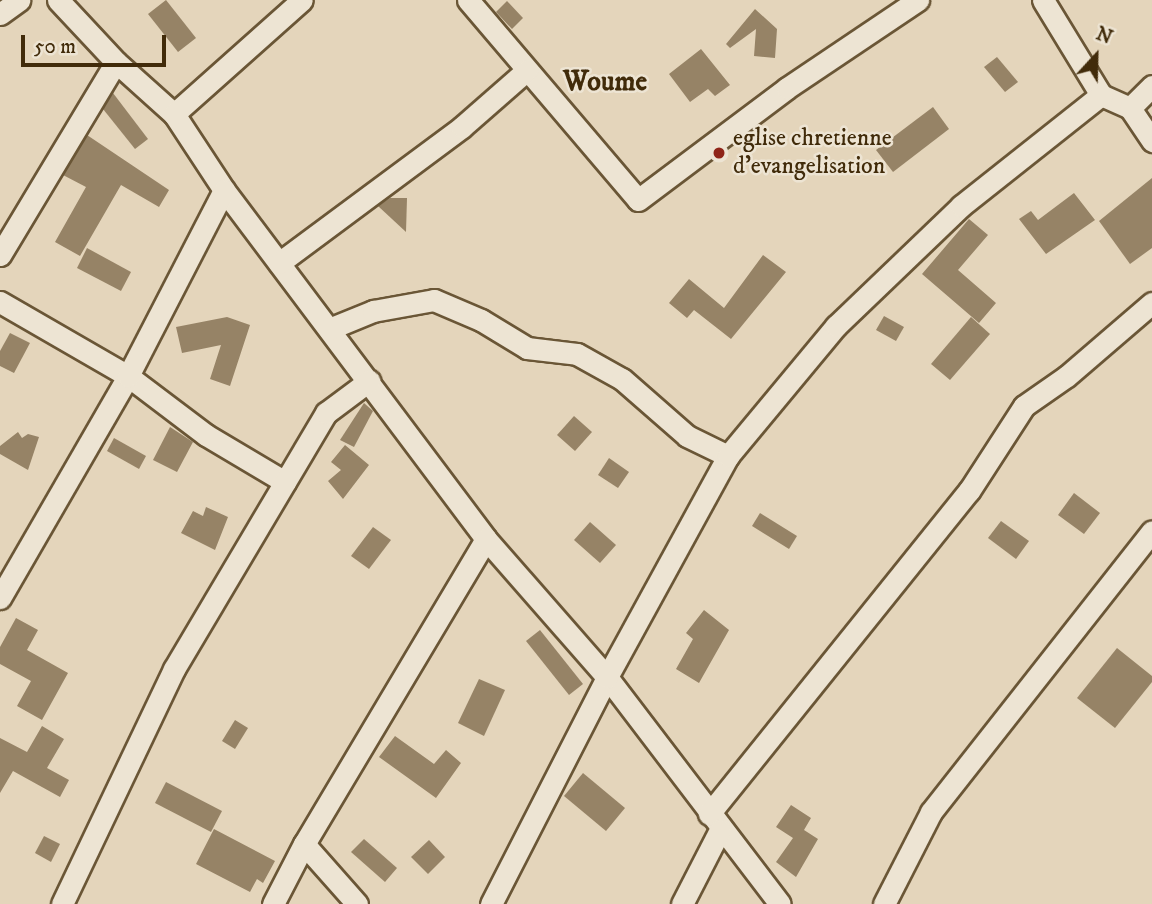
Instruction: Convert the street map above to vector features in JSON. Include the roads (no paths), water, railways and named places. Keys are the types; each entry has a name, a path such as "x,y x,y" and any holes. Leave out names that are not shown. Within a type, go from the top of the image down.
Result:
{"street":[{"path":"0,14 19,0"},
{"path":"58,0 116,62 174,114 224,190 486,539 607,677 780,904"},
{"path":"174,114 302,0"},
{"path":"468,0 638,200 788,88 918,0"},
{"path":"1043,0 1101,95 1130,108 1152,141"},
{"path":"0,255 116,62"},
{"path":"279,262 452,135 527,70"},
{"path":"1130,108 1152,86"},
{"path":"491,904 607,677 728,456 865,298 961,206 1101,95"},
{"path":"0,598 9,560 128,376 224,190"},
{"path":"329,329 373,311 434,300 481,320 527,348 577,354 622,379 687,436 728,456"},
{"path":"0,302 128,376 206,435 285,482"},
{"path":"682,904 715,822 969,491 1024,406 1152,303"},
{"path":"62,904 174,669 326,414 369,381"},
{"path":"884,904 931,812 1152,531"},
{"path":"273,904 304,844 486,539"},
{"path":"304,844 357,904"}],"place":[{"name":"eglise chretienne d'evangelisation","path":"719,153"}],"district":[{"name":"Woume","path":"605,82"}]}
